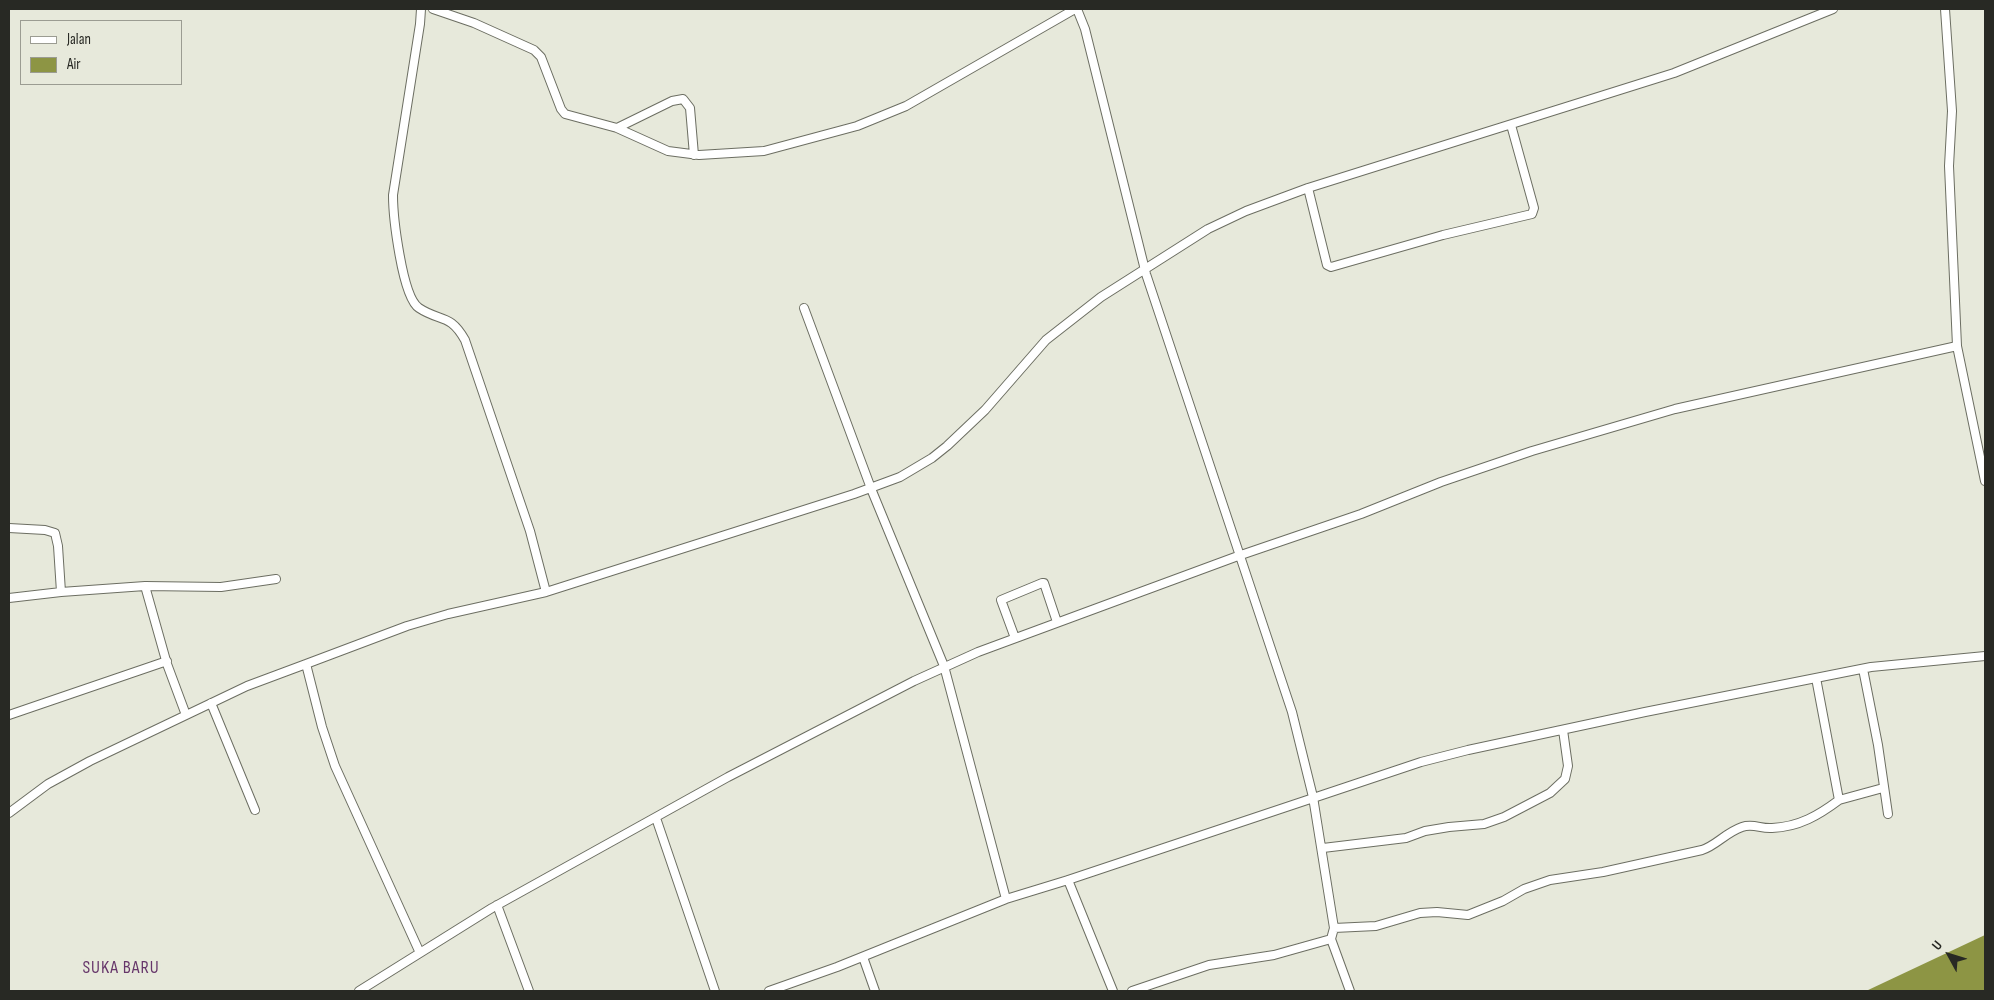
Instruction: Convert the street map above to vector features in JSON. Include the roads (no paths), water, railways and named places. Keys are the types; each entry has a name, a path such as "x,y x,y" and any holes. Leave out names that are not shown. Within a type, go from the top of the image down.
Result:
{"street":[{"path":"421,9 393,195 393,210 405,278 413,302 421,309 454,324 465,340 530,531 546,592"},
{"path":"433,9 474,23 534,50 543,62 562,111 617,128 668,151 694,155 764,151 845,130 877,119 921,97 1076,9 1087,38 1144,269 1238,556 1292,712 1313,797 1323,848 1334,928 1331,939 1350,991"},
{"path":"9,813 48,784 90,761 247,686 407,626 448,614 546,592 871,489 900,477 932,458 947,446 985,410 1046,340 1101,297 1208,228 1246,211 1308,188 1674,73 1834,9"},
{"path":"1945,9 1952,97 1948,166 1957,346 1985,481"},
{"path":"617,128 672,101 684,99 690,108 694,155"},
{"path":"1308,188 1327,265 1331,267 1442,235 1532,214 1534,208 1511,125"},
{"path":"804,308 871,489 944,666 1006,899"},
{"path":"359,991 497,905 728,777 944,666 1057,622 1238,556 1361,514 1476,470 1623,423 1726,397 1957,346"},
{"path":"9,528 55,532 58,546 61,592"},
{"path":"9,598 145,586 221,587 276,579"},
{"path":"1015,638 1001,600 1042,582 1044,583 1057,622"},
{"path":"145,586 167,661 186,715"},
{"path":"768,991 863,956 1006,899 1430,760 1563,730 1863,669 1985,656"},
{"path":"9,715 167,661"},
{"path":"306,664 322,727 335,766 420,952"},
{"path":"1863,669 1878,745 1888,814"},
{"path":"1816,678 1839,800"},
{"path":"211,704 255,810"},
{"path":"1323,848 1406,838 1425,831 1484,824 1504,817 1550,793 1565,779 1568,766 1563,730"},
{"path":"1334,928 1376,926 1420,913 1437,912 1468,915 1503,901 1524,889 1550,880 1603,872 1702,850 1712,846 1727,834 1750,825 1775,828 1807,821 1839,800 1883,788"},
{"path":"656,818 715,991"},
{"path":"1068,880 1113,991"},
{"path":"497,905 529,991"},
{"path":"1132,991 1209,964 1274,955 1331,939"},
{"path":"863,956 874,991"}],"water":[{"path":"1985,935 1985,991 1866,991"}],"district":[{"name":"SUKA BARU","path":"121,968"}]}
